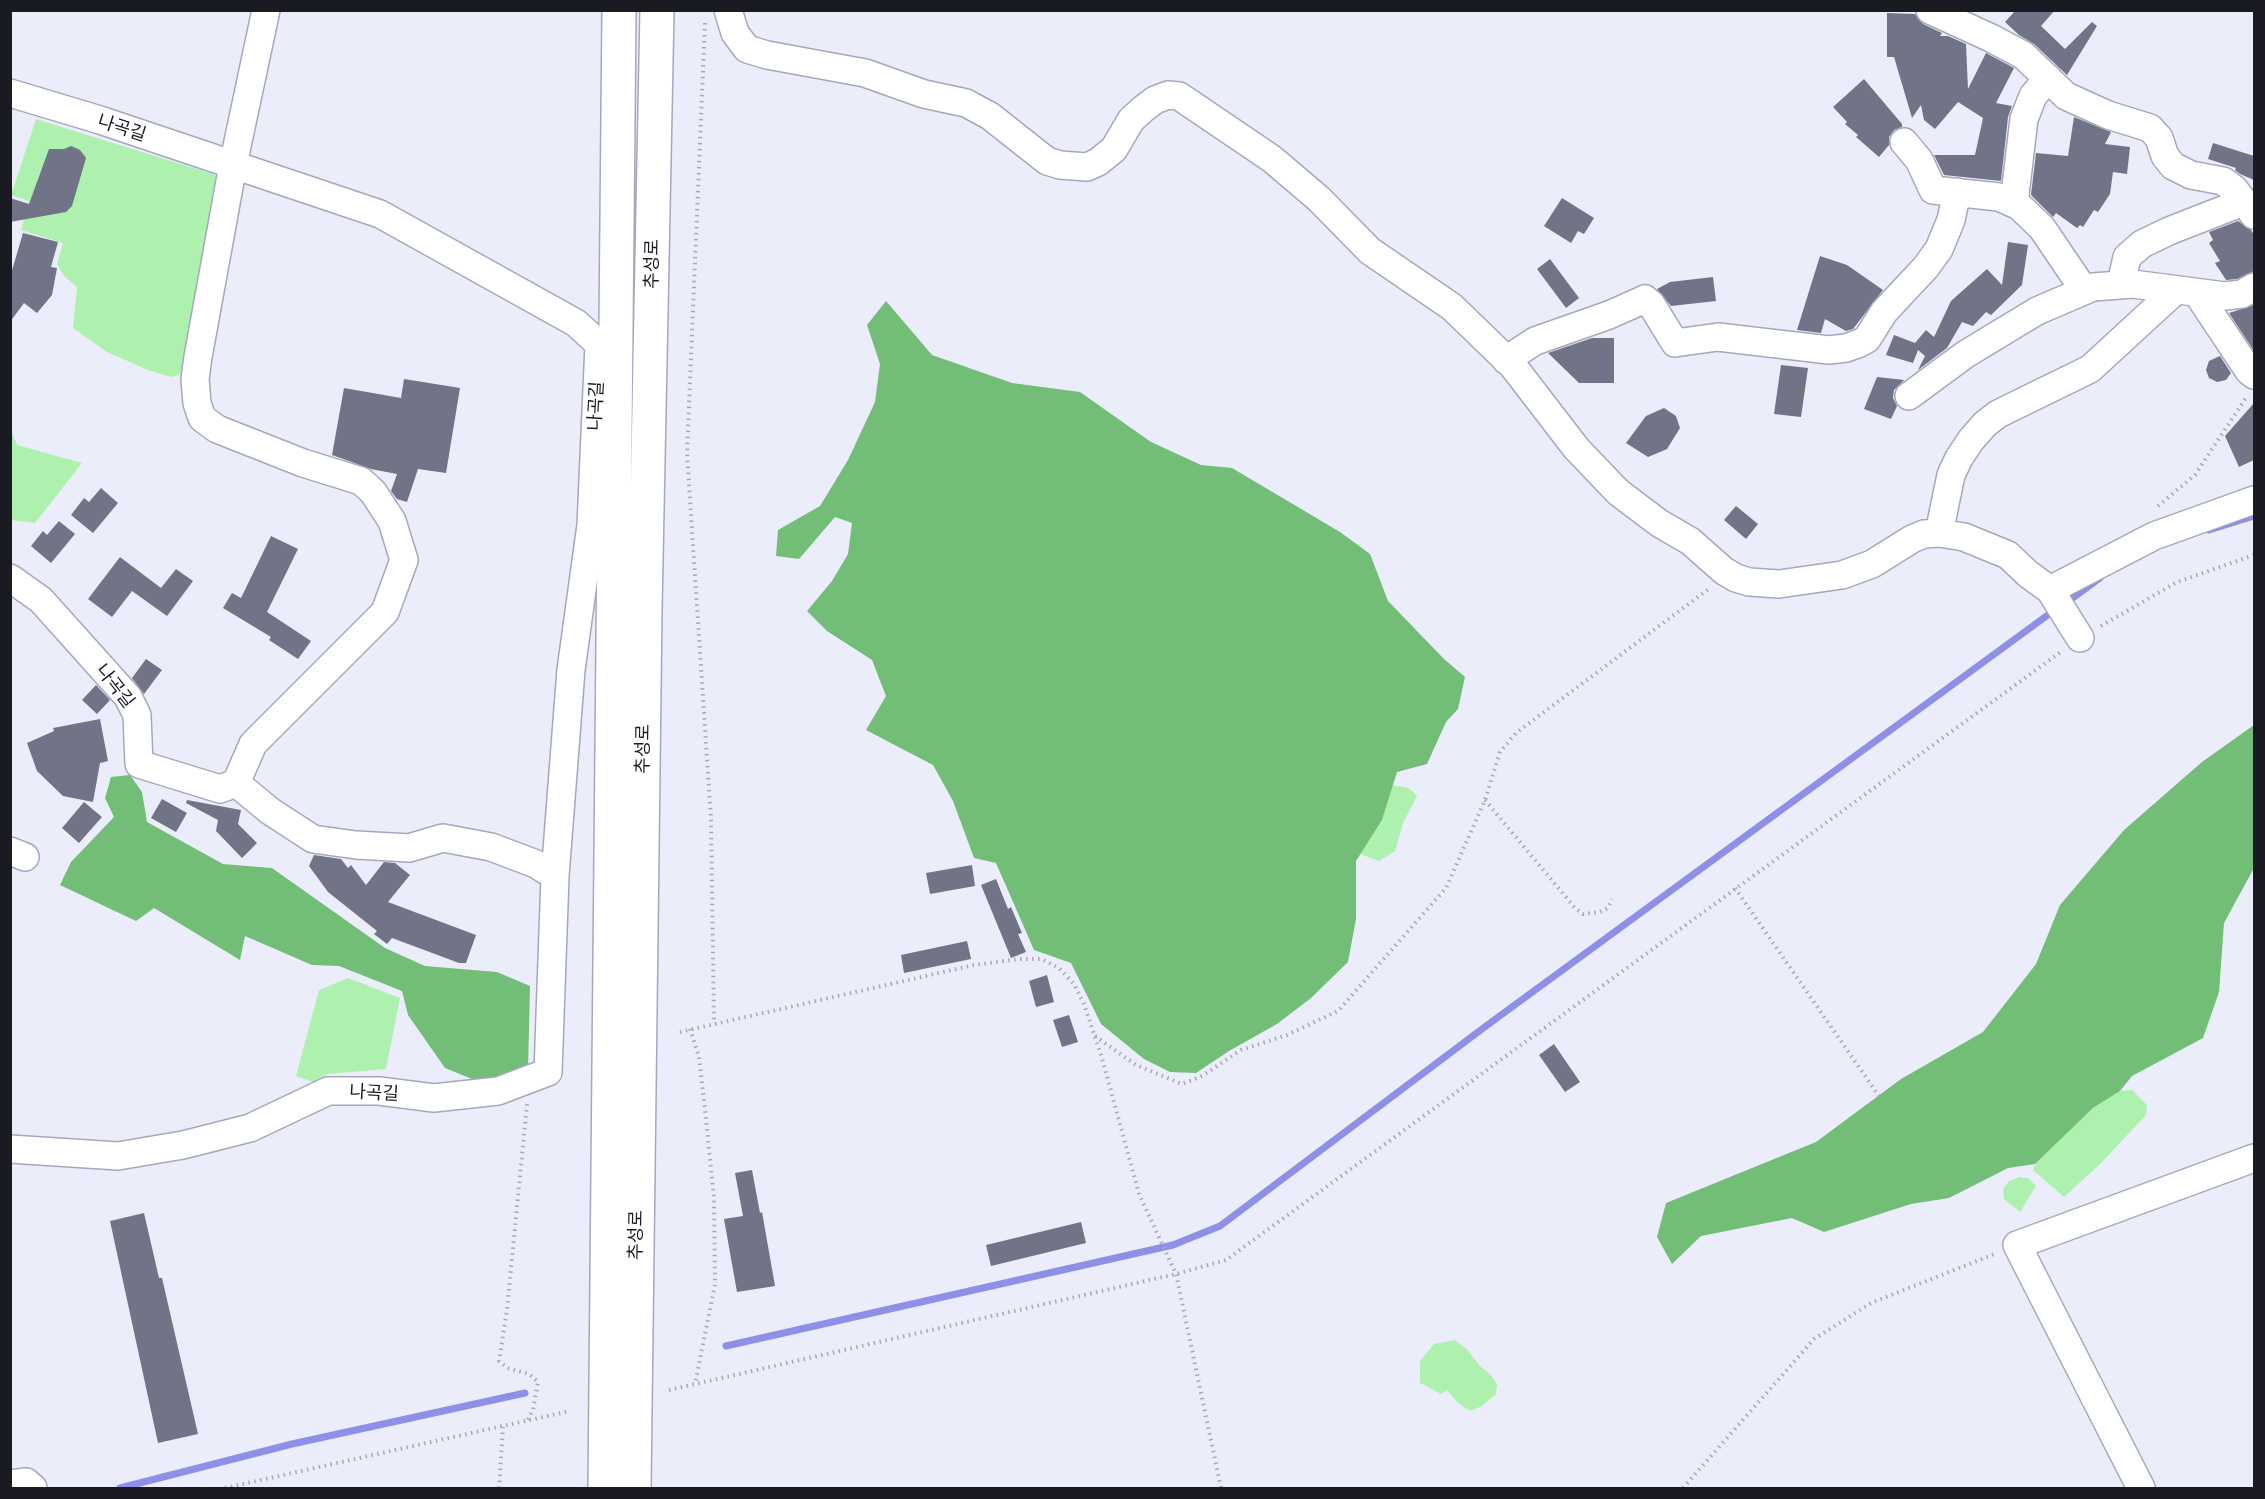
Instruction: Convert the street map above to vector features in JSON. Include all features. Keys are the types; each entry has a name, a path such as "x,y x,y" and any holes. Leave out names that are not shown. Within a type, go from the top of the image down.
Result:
{"main road":[{"name":"추성로","path":"605,1488 619,10"},
{"name":"추성로","path":"634,1488 645,633 657,10"}],"street":[{"path":"266,10 232,165 195,380 197,403 202,418 217,429 292,459 361,481 373,492 392,520 404,560 385,612 253,744 236,783 270,811 313,839 356,845 409,848 443,838 490,847 536,864 555,876"},
{"path":"1930,10 1991,38 2023,56 2066,96 2108,115 2150,128 2159,138 2165,156 2173,166 2191,174 2223,181 2234,189 2249,208 2169,231 2142,244 2127,257 2121,284"},
{"path":"717,16 735,33 747,49 767,56 865,73 924,94 966,103 990,116 1047,161 1060,165 1087,167 1098,162 1114,149 1131,120 1143,109 1155,100 1168,95 1179,96 1272,159 1318,199 1370,251 1452,307 1527,382 1576,448 1618,492 1659,523 1690,541 1736,579 1764,584 1842,575 1872,564 1912,539 1924,534 1939,533 1964,537 2008,555 2050,590 2076,632"},
{"path":"2014,203 2024,119 2033,96 2048,78"},
{"name":"나곡길","path":"10,93 100,120 380,214 576,323 599,344 591,525 571,670 555,876 548,1072 498,1091 434,1098 379,1091 328,1092 250,1128 183,1145 118,1156 10,1149"},
{"path":"1904,142 1919,160 1933,190 1999,197 2014,203 2042,228 2084,290"},
{"path":"1506,360 1535,341 1609,315 1646,299 1675,343 1718,337 1829,350 1860,343 1867,339 1884,312 1940,249 1951,220 1957,192"},
{"path":"1909,396 1988,340 2037,311 2093,287 2121,284 2234,295 2242,294 2254,286"},
{"path":"2187,291 2249,371 2252,385"},
{"path":"1939,533 1951,475 1965,449 1985,424 1998,414 2090,369 2187,291"},
{"path":"2050,590 2154,536 2254,500"},
{"name":"나곡길","path":"10,578 41,600 128,697 137,715 139,764 220,789 236,783"},
{"path":"2141,1488 2017,1245 2254,1158"},
{"path":"10,1484 26,1482 33,1488"}],"path":[{"path":"714,1023 711,819 687,454 717,16"},
{"path":"2158,506 2195,475 2252,385"},
{"path":"669,1390 1176,1274 1226,1260 1736,888 2076,632 2177,582 2254,555"},
{"path":"1095,1036 1136,1065 1182,1084 1202,1076 1241,1050 1287,1035 1338,1011 1446,888 1485,800 1500,752 1516,733 1717,583 1724,571"},
{"path":"1485,800 1575,908 1584,914 1600,912 1608,908 1612,900"},
{"path":"1736,888 1881,1099"},
{"path":"680,1032 974,965 1019,959 1041,959 1059,968 1074,984 1084,1004 1095,1036 1138,1194 1176,1274 1221,1488"},
{"path":"690,1029 699,1057 714,1198 715,1273 710,1313 695,1384"},
{"path":"527,1421 533,1410 538,1382 529,1374 507,1368 499,1362 507,1310 529,1080"},
{"path":"1683,1488 1814,1339 1871,1303 2017,1245"},
{"path":"225,1488 570,1411"},
{"path":"500,1488 503,1427"}],"green space":[{"path":"36,119 213,174 221,181 187,372 171,377 148,370 107,352 73,328 77,287 64,276 57,264 63,243 21,230 29,201 11,195"},
{"path":"886,301 932,355 1012,383 1080,392 1151,442 1201,465 1232,468 1340,532 1370,554 1388,601 1444,659 1465,677 1458,709 1446,722 1427,764 1397,772 1382,820 1356,861 1356,919 1348,962 1311,998 1277,1024 1196,1073 1170,1072 1144,1059 1101,1024 1071,963 1034,950 996,863 974,858 953,801 933,765 866,730 886,696 872,660 827,631 807,611 832,581 848,554 852,523 835,517 799,559 776,556 778,530 820,506 848,460 875,402 880,364 867,325"},
{"path":"10,427 17,445 82,463 35,523 11,520"},
{"path":"2254,725 2254,868 2224,923 2219,992 2203,1038 2132,1076 2120,1091 2093,1108 2035,1164 2008,1168 1949,1198 1911,1204 1824,1232 1792,1218 1701,1236 1672,1264 1657,1237 1666,1203 1816,1142 1901,1079 1983,1032 2036,964 2060,905 2124,830 2202,762"},
{"path":"130,775 142,792 147,822 223,864 272,868 385,948 425,966 497,972 530,986 528,1069 494,1079 477,1081 445,1068 408,1015 402,991 339,966 312,965 245,936 240,960 154,908 136,921 60,885 71,862 114,817 105,798 111,777"},
{"path":"1392,785 1409,788 1417,796 1403,823 1395,851 1379,861 1360,854 1382,820"},
{"path":"348,978 400,998 386,1069 328,1074 313,1082 296,1076 319,990"},
{"path":"2132,1090 2147,1105 2146,1115 2100,1164 2064,1197 2033,1170 2035,1164 2093,1108 2120,1091"},
{"path":"2019,1177 2028,1178 2036,1186 2020,1212 2004,1199 2003,1189 2009,1181"},
{"path":"1455,1340 1467,1349 1497,1384 1496,1394 1482,1406 1470,1411 1458,1403 1447,1390 1441,1394 1420,1383 1420,1361 1434,1344"}],"building":[{"path":"2016,10 2055,10 2041,26 2065,49 2092,22 2097,26 2067,75 2034,44 2019,35 2005,22"},
{"path":"1887,13 1915,14 1923,24 1942,33 1940,36 1948,36 1966,44 1968,89 1986,53 2014,68 1996,103 2012,106 2008,117 2001,181 1944,175 1934,155 1975,155 1983,118 1958,102 1935,129 1924,120 1921,105 1912,118 1894,57 1887,57"},
{"path":"1864,79 1902,124 1902,127 1894,130 1889,137 1889,145 1879,157 1856,137 1858,135 1845,124 1847,122 1833,107"},
{"path":"2074,117 2111,132 2105,144 2130,147 2127,174 2113,172 2110,194 2098,212 2094,210 2083,227 2080,225 2077,228 2056,213 2053,217 2031,195 2036,153 2068,156"},
{"path":"2213,143 2254,156 2254,180 2240,174 2235,170 2236,168 2208,159"},
{"path":"71,146 80,150 86,158 72,206 66,212 10,222 10,198 29,204 49,149 64,149"},
{"path":"1562,198 1594,218 1584,234 1578,231 1571,243 1544,226"},
{"path":"2238,221 2254,235 2254,271 2237,279 2226,280 2215,263 2220,261 2209,243 2213,240 2209,232"},
{"path":"23,233 58,242 51,267 57,268 52,295 37,313 24,303 10,322 10,277"},
{"path":"2008,242 2028,245 2022,285 1991,315 1986,312 1973,326 1962,322 1947,348 1918,370 1925,356 1918,350 1913,363 1886,355 1894,335 1915,343 1926,330 1934,337 1951,301 1987,269 2002,285"},
{"path":"1820,256 1847,265 1883,290 1853,329 1846,331 1825,319 1821,333 1797,330"},
{"path":"1550,259 1579,298 1566,308 1537,269"},
{"path":"1713,277 1716,301 1671,306 1657,289 1670,282"},
{"path":"2254,305 2254,351 2229,313"},
{"path":"1592,338 1614,338 1614,383 1579,383 1548,353"},
{"path":"2220,356 2231,373 2226,380 2217,382 2209,378 2206,370 2209,361"},
{"path":"1781,365 1808,368 1801,417 1774,414"},
{"path":"1877,377 1904,380 1894,390 1893,398 1897,406 1891,419 1864,409"},
{"path":"404,379 460,388 446,473 418,469 407,502 397,499 391,491 397,474 371,469 332,455 344,388 401,398"},
{"path":"2254,403 2254,460 2239,467 2225,436"},
{"path":"1664,408 1676,416 1680,428 1667,449 1648,457 1626,443 1646,416"},
{"path":"101,488 118,503 93,533 71,515 84,498 89,502"},
{"path":"1736,506 1758,524 1746,539 1724,520"},
{"path":"59,521 75,534 51,563 31,546 43,531 47,535"},
{"path":"271,536 298,549 267,612 311,641 298,659 269,640 271,637 223,608 232,593 241,598"},
{"path":"120,557 161,588 176,569 193,581 167,616 132,591 112,617 88,599"},
{"path":"146,659 162,670 144,694 132,678"},
{"path":"96,685 110,700 97,714 82,700"},
{"path":"100,719 108,761 100,763 93,802 63,796 37,771 27,743 54,731 53,728"},
{"path":"162,799 187,813 176,832 151,818"},
{"path":"187,800 241,810 238,824 257,843 242,858 216,831 218,820 186,803"},
{"path":"84,802 102,817 79,843 62,828"},
{"path":"314,855 341,859 348,868 351,865 366,885 384,862 395,863 410,875 388,902 476,935 466,963 459,963 392,938 387,944 374,934 377,931 328,892 309,866"},
{"path":"972,865 975,886 930,894 926,873"},
{"path":"996,879 1008,909 1011,907 1022,933 1018,934 1026,952 1011,958 981,885"},
{"path":"967,941 971,959 904,973 901,955"},
{"path":"1047,975 1054,1002 1036,1007 1029,981"},
{"path":"1069,1015 1078,1042 1062,1047 1053,1020"},
{"path":"1554,1044 1580,1082 1565,1092 1539,1055"},
{"path":"752,1170 775,1286 737,1292 724,1219 743,1216 735,1173"},
{"path":"144,1213 159,1278 162,1278 198,1434 158,1443 110,1221"},
{"path":"1081,1222 1086,1243 991,1266 986,1245"}],"waterway":[{"path":"2209,530 2254,516"},
{"path":"2066,603 2100,578"},
{"path":"726,1346 1173,1245 1220,1226 1486,1026 2056,609"},
{"path":"120,1488 292,1444 525,1393"}]}
